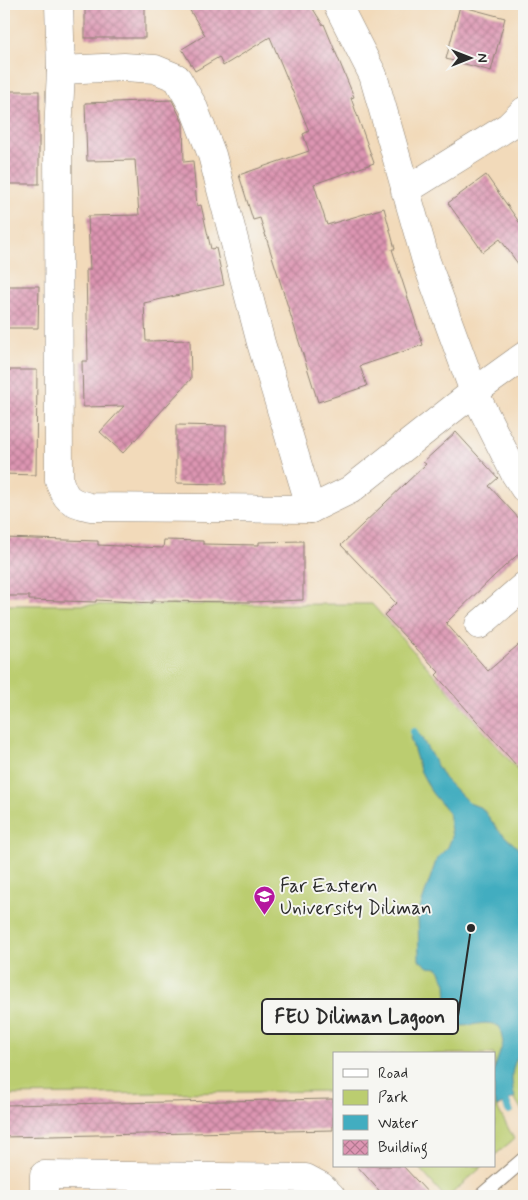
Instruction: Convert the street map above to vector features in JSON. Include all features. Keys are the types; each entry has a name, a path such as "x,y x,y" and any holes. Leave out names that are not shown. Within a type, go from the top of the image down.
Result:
{"street":[{"path":"59,4 61,70 58,134 58,480 64,495 76,504 90,507 312,509 350,490 474,392 524,356"},
{"path":"337,4 373,75 426,261 474,392 515,474 524,488"},
{"path":"61,70 124,67 155,69 177,78 193,106 212,155 261,343 312,509"},
{"path":"405,191 509,126 524,111"},
{"path":"479,625 524,586"},
{"path":"44,1185 306,1178 321,1186 331,1196"}],"lane":[{"path":"482,1196 524,1159"}],"green space":[{"name":"Far Eastern University Diliman","path":"372,604 524,777 524,1114 514,1097 497,1107 514,1139 496,1154 496,1052 333,1052 333,1091 4,1095 4,605"},
{"path":"419,1168 481,1168 449,1196 444,1196"}],"water":[{"path":"420,735 444,778 469,803 482,808 498,830 517,847 524,859 524,1051 521,1051 513,1068 512,1085 515,1097 497,1107 496,1064 503,1043 500,1027 490,1023 461,1026 457,1016 447,1005 446,983 438,968 428,967 419,960 418,914 437,858 448,847 452,837 448,812 432,793 420,770 410,737"}],"building":[{"path":"85,4 145,4 145,38 85,38"},
{"path":"186,4 310,4 324,24 354,97 351,98 374,163 314,184 327,225 384,208 395,249 392,249 423,345 360,366 367,386 318,402 260,218 253,220 239,175 309,151 303,134 309,131 270,37 223,66 219,57 195,71 182,49 205,35"},
{"path":"460,6 505,18 491,71 446,59"},
{"path":"4,91 39,91 39,184 4,184"},
{"path":"172,100 183,123 184,162 193,161 197,206 201,205 211,249 216,248 224,285 144,303 146,341 190,340 191,379 123,453 100,432 124,406 83,407 82,361 88,361 86,270 90,270 88,216 139,215 135,160 87,161 85,103"},
{"path":"486,175 524,229 524,272 500,239 483,252 448,203"},
{"path":"4,286 39,286 38,328 4,328"},
{"path":"4,370 37,370 36,475 4,474"},
{"path":"176,425 226,426 226,484 176,483"},
{"path":"456,432 498,478 489,486 524,524 524,549 446,623 488,671 524,640 524,774 436,675 439,672 384,615 396,603 341,545 426,464 423,462"},
{"path":"4,538 98,541 98,545 163,548 164,540 203,541 203,544 259,545 259,542 303,541 303,600 249,602 152,601 152,603 96,600 96,602 29,600 29,596 4,596"},
{"path":"333,1099 333,1130 4,1137 4,1105"},
{"path":"359,1168 405,1168 431,1196 384,1196"}],"waterway":[{"path":"414,732 419,745"},
{"path":"503,1094 509,1110"}],"place":[{"name":"Far Eastern University Diliman","path":"264,915"},
{"name":"FEU Diliman Lagoon","path":"471,928"}]}
